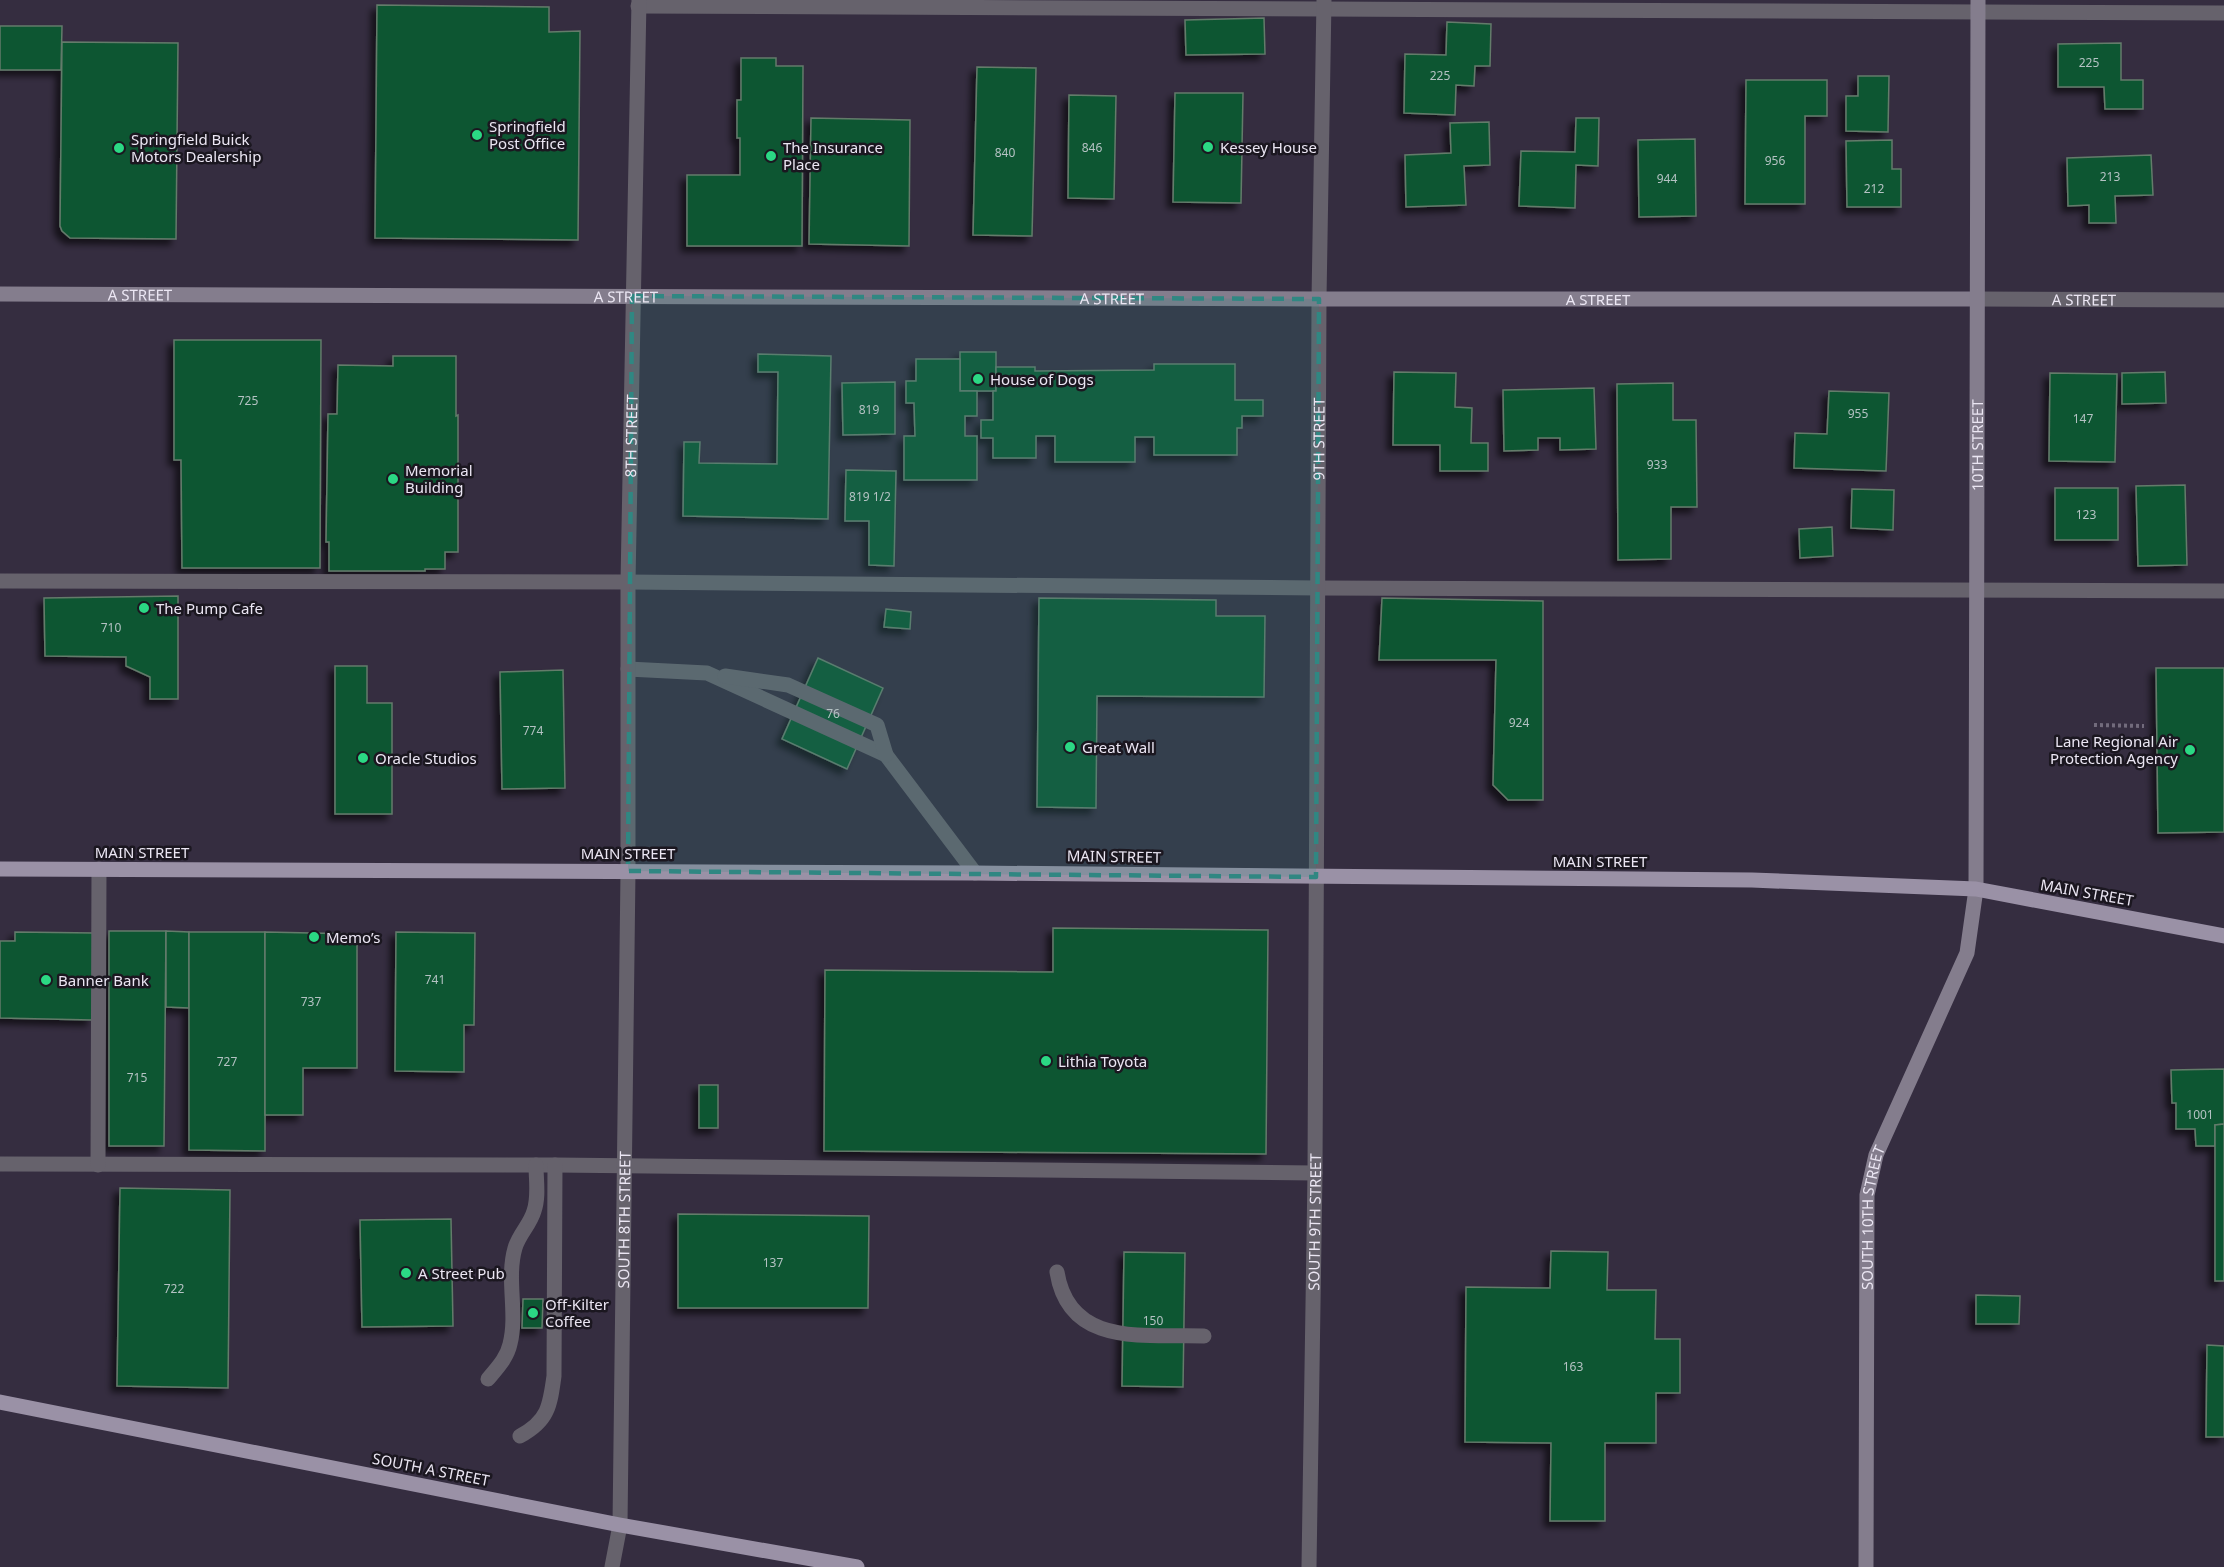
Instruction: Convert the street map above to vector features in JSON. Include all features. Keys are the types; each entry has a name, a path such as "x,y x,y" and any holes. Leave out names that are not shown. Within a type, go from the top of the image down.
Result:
{"main road":[{"name":"MAIN STREET","path":"0,869 975,873 1752,880 1976,889 2224,936"},
{"name":"SOUTH A STREET","path":"0,1402 620,1525 857,1567"}],"street":[{"path":"638,3 1978,7 2224,13"},
{"name":"8TH STREET","path":"628,871 628,582 638,3"},
{"name":"9TH STREET","path":"1316,877 1319,299 1324,4"},
{"name":"10TH STREET","path":"1976,889 1978,7"},
{"name":"A STREET","path":"0,294 2224,300"},
{"path":"0,581 628,582 1318,588 2224,591"},
{"path":"628,669 707,673 788,685 877,725 886,755 975,873"},
{"path":"707,673 886,755"},
{"path":"98,1165 99,869"},
{"name":"SOUTH 8TH STREET","path":"612,1567 620,1525 628,871"},
{"name":"SOUTH 9TH STREET","path":"1309,1567 1315,1173 1316,877"},
{"name":"SOUTH 10TH STREET","path":"1866,1567 1867,1195 1876,1155 1967,953 1976,889"},
{"path":"0,1164 555,1165 1315,1173"},
{"path":"488,1379 504,1359 510,1345 513,1260 515,1247 534,1212 536,1165"},
{"path":"520,1436 536,1428 545,1415 554,1376 555,1165"},
{"path":"1057,1272 1067,1305 1080,1318 1095,1327 1119,1334 1204,1335"}],"path":[{"path":"2094,725 2144,726"}],"highlighted area":[{"path":"632,296 1319,299 1316,877 628,871"}],"building":[{"name":"Springfield Post Office","path":"377,5 549,7 549,32 580,31 578,240 375,238"},
{"path":"1264,18 1265,54 1186,55 1185,20"},
{"path":"1447,22 1491,24 1490,66 1475,66 1474,86 1456,85 1455,115 1404,113 1405,54 1446,55"},
{"path":"0,26 62,26 61,70 0,70"},
{"name":"Springfield Buick Motors Dealership","path":"62,42 178,43 176,239 70,238 62,231 60,226"},
{"path":"2121,43 2121,80 2143,80 2143,109 2105,109 2104,87 2058,87 2058,44"},
{"name":"The Insurance Place","path":"741,58 776,58 776,66 803,66 802,246 687,246 687,175 740,175 737,100 741,100"},
{"path":"977,67 1036,68 1032,236 973,235"},
{"path":"1858,76 1889,76 1888,132 1846,131 1846,96 1858,96"},
{"path":"1746,80 1827,80 1827,116 1805,116 1805,204 1745,204"},
{"name":"Kessey House","path":"1175,93 1243,93 1241,203 1173,202"},
{"path":"1069,95 1116,96 1114,199 1068,198"},
{"path":"811,118 910,120 909,246 809,244"},
{"path":"1576,118 1599,118 1598,166 1576,165 1575,208 1519,206 1521,151 1575,152"},
{"path":"1489,122 1490,165 1464,166 1466,205 1406,207 1405,155 1451,153 1450,123"},
{"path":"1695,139 1696,216 1639,217 1638,140"},
{"path":"1892,140 1892,169 1901,169 1901,207 1847,207 1846,141"},
{"path":"2151,155 2153,195 2115,196 2116,223 2089,223 2089,205 2068,206 2067,158"},
{"path":"174,340 321,340 320,568 182,568 181,460 174,460"},
{"name":"House of Dogs","path":"960,352 996,352 996,391 960,391"},
{"path":"758,354 831,356 828,519 683,516 684,442 700,442 699,463 777,464 778,372 758,372"},
{"name":"Memorial Building","path":"393,356 456,356 458,552 445,552 445,569 329,571 329,542 326,542 328,414 337,414 338,365 393,366"},
{"path":"916,359 960,359 960,391 977,391 977,416 965,416 965,436 977,436 977,480 904,480 904,436 915,436 914,403 906,403 906,381 916,381"},
{"path":"1154,364 1235,364 1235,400 1263,400 1263,416 1242,416 1242,428 1237,428 1237,455 1154,455 1154,437 1135,437 1135,462 1055,462 1055,436 1036,436 1036,458 993,458 993,438 981,438 981,420 993,420 996,367 1035,367 1035,371 1154,370"},
{"path":"1394,372 1456,373 1455,407 1472,408 1471,443 1488,443 1488,471 1440,471 1440,445 1393,445"},
{"path":"2165,372 2166,403 2122,404 2122,373"},
{"path":"2050,373 2117,374 2115,462 2049,461"},
{"path":"895,382 895,434 843,435 842,383"},
{"path":"1673,383 1673,420 1696,420 1697,507 1671,507 1671,559 1618,560 1617,384"},
{"path":"1594,388 1596,449 1560,450 1560,438 1538,438 1538,450 1504,451 1503,390"},
{"path":"1829,391 1889,393 1886,471 1794,468 1795,433 1827,434"},
{"path":"846,470 896,471 894,566 869,565 869,521 845,521"},
{"path":"2185,485 2187,565 2138,566 2136,486"},
{"path":"2055,488 2118,488 2118,540 2055,540"},
{"path":"1852,489 1894,490 1893,530 1851,528"},
{"path":"1832,527 1833,556 1800,558 1799,529"},
{"name":"The Pump Cafe","path":"178,596 178,699 150,699 150,677 126,666 126,657 45,656 44,598"},
{"path":"1039,598 1216,600 1216,616 1265,616 1264,697 1097,696 1096,808 1037,807"},
{"path":"1382,598 1543,601 1543,800 1508,800 1493,785 1496,660 1379,660"},
{"path":"886,609 911,612 910,629 884,627"},
{"path":"818,658 883,688 847,769 782,739"},
{"name":"Oracle Studios","path":"335,666 367,666 367,703 392,703 392,814 335,814"},
{"name":"Lane Regional Air Protection Agency","path":"2156,668 2224,668 2224,832 2158,833"},
{"path":"563,670 565,788 502,789 500,672"},
{"name":"Lithia Toyota","path":"1053,928 1268,930 1266,1154 824,1151 825,970 1053,972"},
{"path":"109,931 166,931 164,1146 109,1146"},
{"path":"166,931 189,932 189,1008 166,1007"},
{"name":"Banner Bank","path":"15,932 94,933 92,1020 0,1018 0,941 15,941"},
{"path":"189,932 265,932 265,1151 189,1150"},
{"path":"265,932 357,934 357,1068 303,1068 303,1115 265,1115"},
{"path":"396,932 475,933 474,1025 464,1025 464,1072 395,1071"},
{"path":"2224,1069 2224,1124 2215,1125 2215,1146 2196,1146 2195,1129 2176,1129 2176,1103 2172,1103 2171,1070"},
{"path":"699,1085 718,1085 718,1128 699,1128"},
{"path":"2224,1124 2224,1281 2215,1281 2215,1125"},
{"path":"120,1188 230,1190 228,1388 117,1386"},
{"path":"678,1214 869,1216 868,1308 678,1308"},
{"name":"A Street Pub","path":"451,1219 453,1326 362,1327 360,1220"},
{"path":"1551,1251 1608,1252 1607,1290 1656,1290 1655,1339 1680,1339 1680,1393 1656,1393 1656,1443 1605,1443 1605,1521 1550,1521 1551,1443 1465,1442 1466,1287 1550,1288"},
{"path":"1124,1252 1185,1253 1183,1387 1122,1386"},
{"path":"1976,1295 2020,1296 2019,1324 1976,1324"},
{"name":"Off-Kilter Coffee","path":"523,1299 543,1299 542,1328 522,1328"},
{"path":"2207,1345 2224,1346 2224,1437 2206,1437"}],"place":[{"name":"Springfield Post Office","path":"477,135"},
{"name":"Kessey House","path":"1208,147"},
{"name":"Springfield Buick Motors Dealership","path":"119,148"},
{"name":"The Insurance Place","path":"771,156"},
{"name":"House of Dogs","path":"978,379"},
{"name":"Memorial Building","path":"393,479"},
{"name":"The Pump Cafe","path":"144,608"},
{"name":"Great Wall","path":"1070,747"},
{"name":"Lane Regional Air Protection Agency","path":"2190,750"},
{"name":"Oracle Studios","path":"363,758"},
{"name":"Memo’s","path":"314,937"},
{"name":"Banner Bank","path":"46,980"},
{"name":"Lithia Toyota","path":"1046,1061"},
{"name":"A Street Pub","path":"406,1273"},
{"name":"Off-Kilter Coffee","path":"533,1313"}]}
